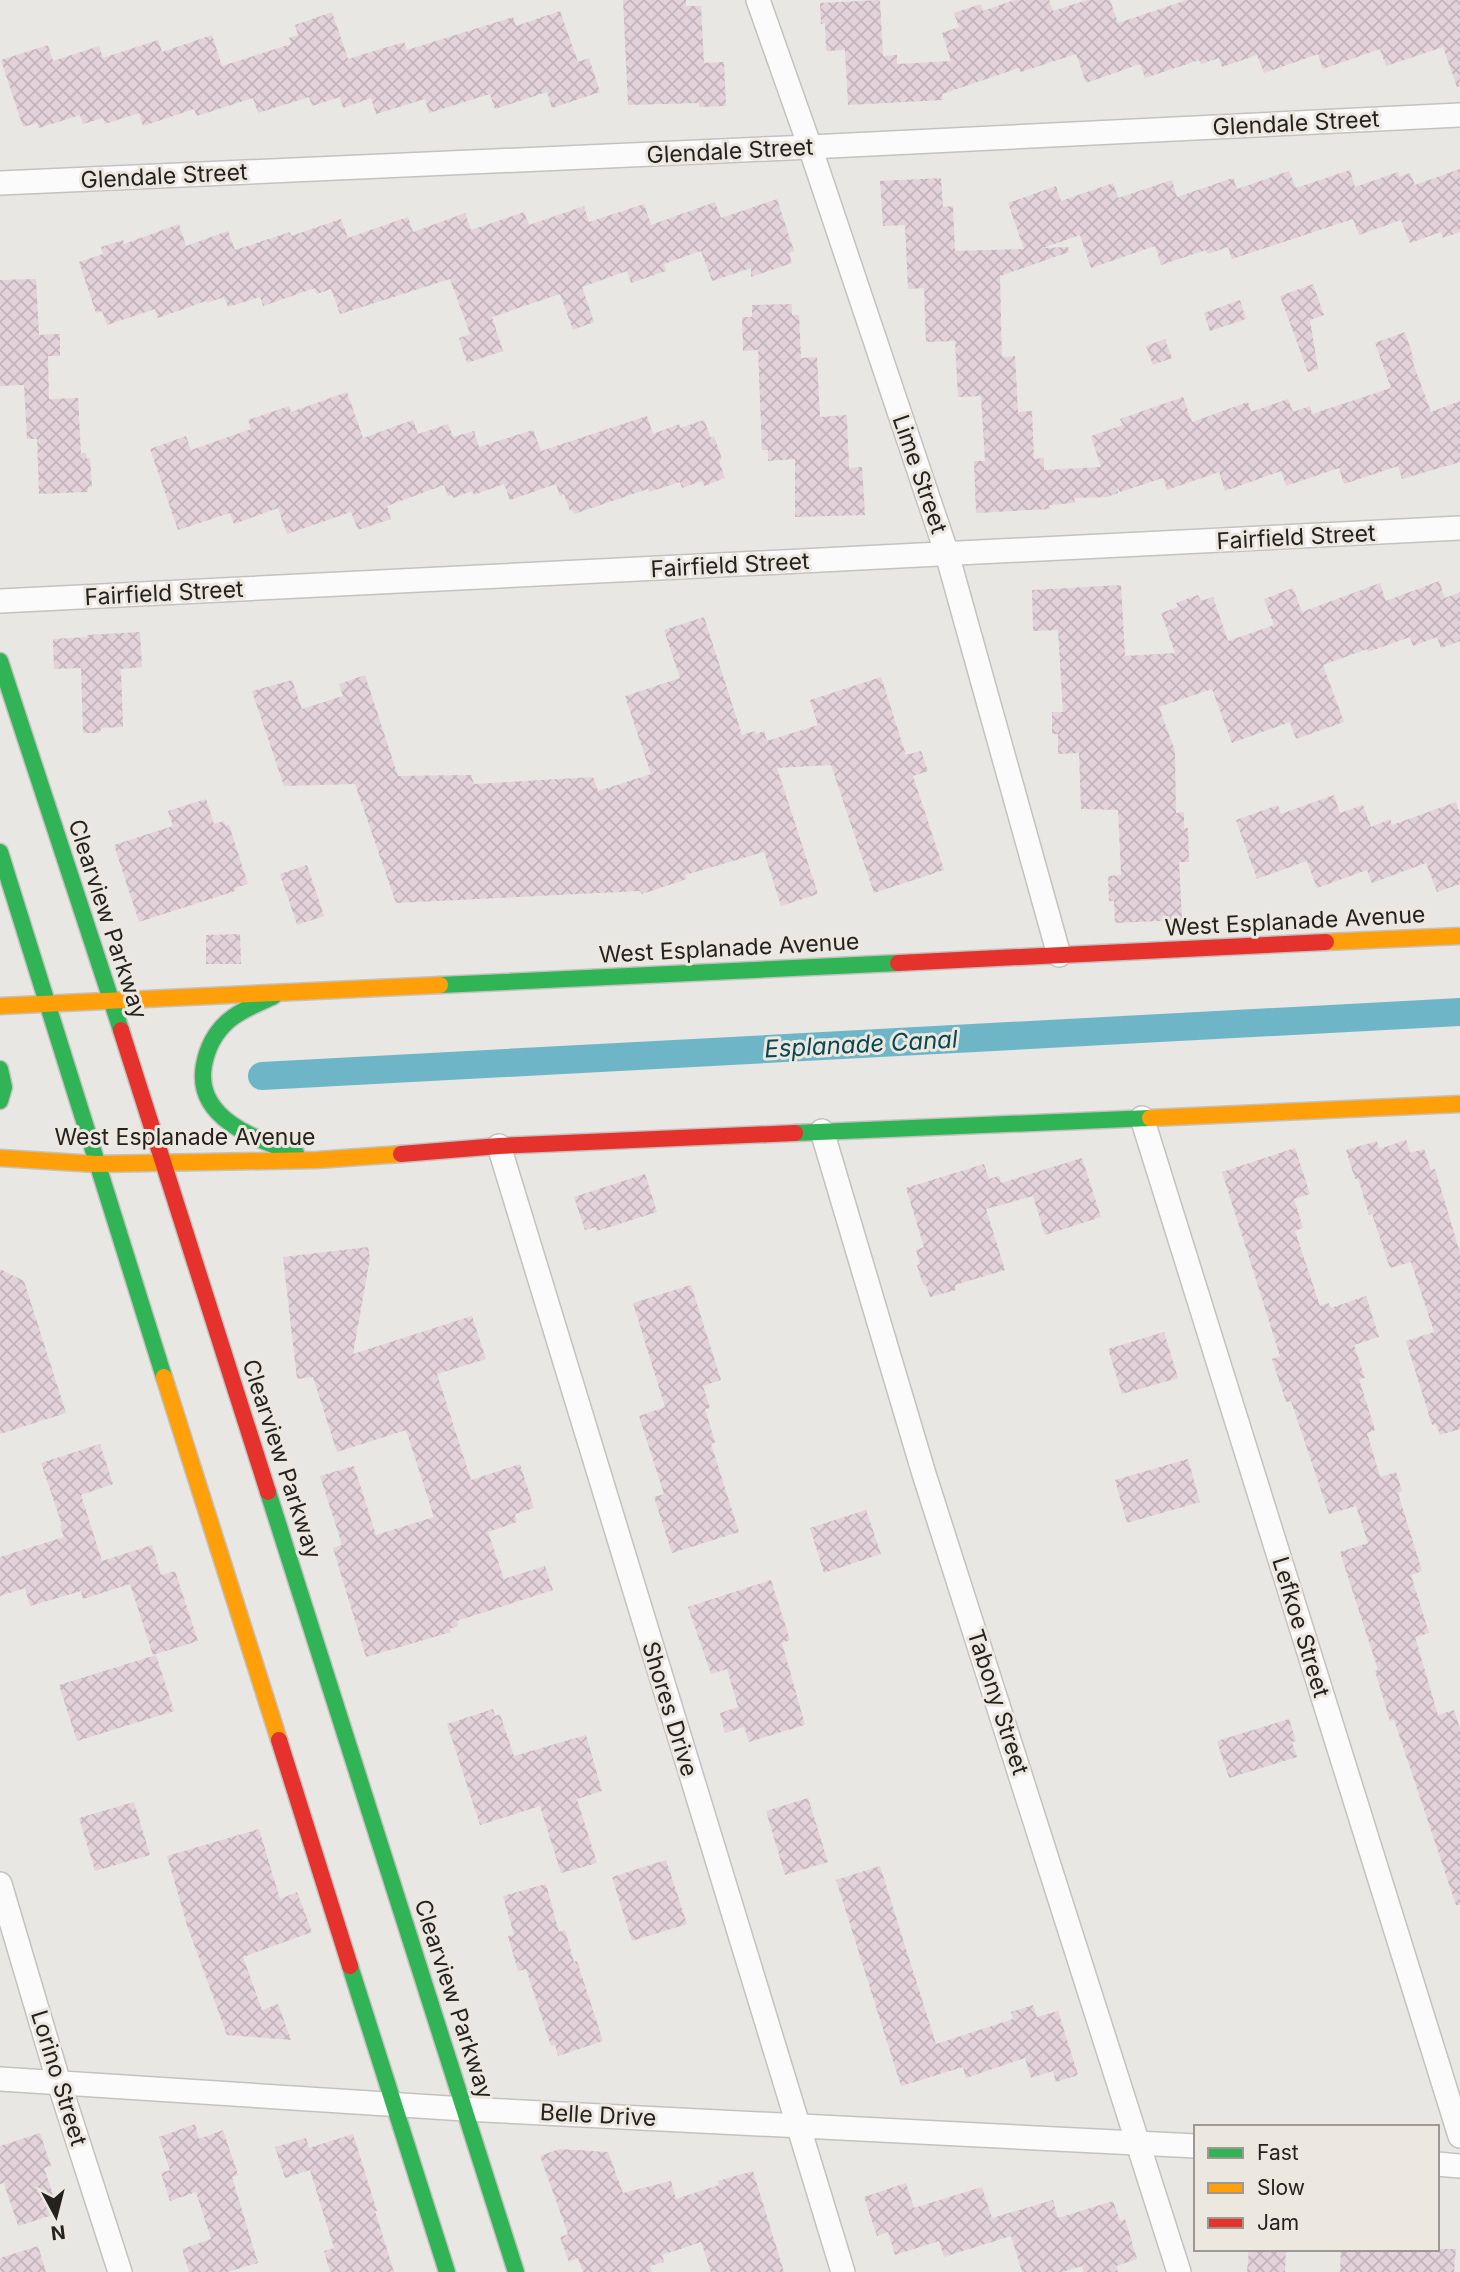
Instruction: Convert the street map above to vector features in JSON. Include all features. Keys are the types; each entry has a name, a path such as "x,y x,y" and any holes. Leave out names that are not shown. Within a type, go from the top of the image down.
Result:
{"main road":[{"name":"Clearview Parkway","path":"0,661 164,1163 516,2272"},
{"path":"0,852 96,1164 447,2272"},
{"name":"West Esplanade Avenue","path":"0,1006 1460,936"},
{"path":"279,993 227,1022 210,1044 200,1072 208,1103 229,1125 266,1143 317,1160"},
{"path":"0,1069 4,1087 0,1101"},
{"name":"West Esplanade Avenue","path":"0,1158 96,1164 317,1160 499,1146 1460,1104"}],"street":[{"name":"Lime Street","path":"758,0 947,554 1059,955"},
{"name":"Glendale Street","path":"0,183 1460,115"},
{"name":"Fairfield Street","path":"0,601 1460,528"},
{"name":"Lefkoe Street","path":"1142,1118 1460,2137"},
{"name":"Tabony Street","path":"822,1131 924,1474 1179,2272"},
{"name":"Shores Drive","path":"499,1146 843,2272"},
{"name":"Lorino Street","path":"0,1884 59,2083 120,2272"},
{"name":"Belle Drive","path":"0,2079 464,2109 1194,2146"},
{"path":"1439,2164 1460,2165"}],"building":[{"path":"623,0 686,0 686,6 701,6 704,63 724,62 726,106 699,107 699,103 628,105"},
{"path":"880,0 883,56 897,55 897,64 951,61 942,33 959,27 954,13 981,4 983,11 1015,0 1049,0 1053,11 1087,0 1110,0 1118,23 1187,0 1460,0 1460,86 1457,87 1443,47 1386,66 1380,49 1323,69 1318,54 1264,73 1257,55 1222,67 1219,58 1201,64 1199,60 1145,78 1140,64 1086,83 1076,54 1021,72 1019,68 942,94 943,100 848,105 845,50 826,51 825,23 821,24 820,3"},
{"path":"560,11 578,62 589,58 600,92 552,108 547,92 495,109 490,94 429,113 425,99 376,114 371,98 343,108 340,97 312,106 309,97 258,113 253,98 197,116 194,109 143,126 139,113 105,124 103,118 83,124 80,115 39,128 37,123 23,127 1,60 48,45 53,61 99,46 103,58 158,40 162,52 212,35 222,66 291,44 289,38 298,35 295,25 332,12 348,59 404,42 407,50 513,17 516,26"},
{"path":"1460,169 1460,232 1443,238 1441,232 1410,243 1401,220 1359,235 1353,219 1232,259 1228,247 1208,254 1206,250 1161,265 1155,246 1091,268 1080,235 1043,248 1068,247 1069,252 1000,276 1002,357 1015,356 1018,412 1032,411 1034,459 1044,458 1044,470 1101,467 1091,436 1123,425 1120,419 1183,397 1192,422 1248,402 1251,412 1288,399 1293,412 1310,406 1312,414 1391,388 1375,343 1405,332 1431,412 1460,401 1460,462 1402,479 1398,466 1344,484 1339,468 1286,486 1281,471 1225,491 1219,472 1167,490 1163,478 1120,492 1117,486 1118,493 1107,497 1074,498 1075,503 1049,505 1050,509 976,513 974,461 985,461 981,396 958,397 955,341 926,342 924,288 908,289 905,225 883,226 880,181 941,178 943,207 953,206 955,251 1024,249 1008,203 1056,186 1061,201 1113,183 1118,198 1172,180 1177,197 1233,178 1237,189 1289,171 1296,188 1350,170 1355,187 1398,172 1399,177 1410,173 1415,185"},
{"path":"777,199 794,251 789,253 792,263 751,277 751,268 712,281 701,251 664,264 666,271 631,283 627,271 582,287 594,322 573,330 560,294 492,317 503,351 467,363 459,338 470,334 450,279 340,314 331,289 317,294 315,288 263,306 260,297 228,307 224,297 158,318 155,309 107,325 102,311 96,313 79,262 103,254 101,247 123,240 124,244 179,224 186,246 228,231 235,250 290,232 291,236 341,219 348,238 408,217 413,232 465,213 471,230 524,212 529,225 584,206 589,222 644,204 651,225 715,202 721,218"},
{"path":"36,279 39,335 60,334 60,356 48,356 49,399 78,398 81,453 86,453 87,459 90,458 92,487 88,487 88,492 39,494 37,439 27,439 24,385 0,386 0,280"},
{"path":"1313,284 1324,315 1310,320 1318,369 1308,372 1280,296"},
{"path":"1240,300 1246,319 1210,331 1204,313"},
{"path":"792,304 792,315 799,315 801,358 817,357 820,417 847,415 849,468 862,467 865,515 795,517 795,459 768,461 768,450 762,450 758,350 743,351 742,317 752,317 752,305"},
{"path":"1165,339 1172,358 1153,365 1146,346"},
{"path":"347,392 363,438 413,420 418,434 448,424 453,437 474,431 479,447 533,430 541,451 647,416 653,434 679,424 680,428 704,420 711,438 714,436 725,478 704,486 702,481 682,488 680,482 649,492 648,489 574,514 570,511 564,494 560,496 556,484 510,500 504,484 474,495 472,491 453,498 452,495 448,496 444,485 387,506 391,519 358,530 351,512 287,534 278,508 234,524 230,513 178,530 150,449 186,436 191,450 251,429 248,420 289,406 291,412"},
{"path":"1439,581 1445,598 1460,592 1460,641 1441,648 1437,637 1413,646 1410,637 1323,665 1344,722 1296,739 1290,722 1232,743 1212,689 1159,707 1175,751 1176,813 1184,812 1184,828 1188,828 1189,862 1179,862 1182,920 1115,923 1114,901 1109,901 1108,876 1121,875 1118,810 1081,809 1079,753 1058,754 1058,734 1052,734 1052,712 1063,712 1058,630 1033,631 1032,590 1121,585 1125,656 1175,653 1161,613 1178,607 1176,603 1198,595 1201,601 1213,597 1228,641 1274,625 1264,599 1293,588 1302,612 1380,583 1386,601"},
{"path":"704,617 742,735 764,731 767,741 818,725 810,700 881,677 906,755 921,751 928,771 913,776 944,870 874,893 831,765 777,768 818,894 781,906 764,852 685,875 687,879 642,894 640,891 396,903 355,784 284,786 252,691 292,680 302,709 343,696 339,684 365,675 398,776 471,775 474,784 593,777 598,791 651,774 625,696 680,678 664,630"},
{"path":"140,632 142,667 121,669 123,727 102,728 98,733 83,733 81,668 54,669 53,639"},
{"path":"1334,795 1340,813 1363,805 1371,827 1390,819 1392,825 1456,802 1460,815 1460,884 1437,892 1426,863 1372,883 1367,870 1317,888 1307,861 1257,879 1236,820 1278,805 1281,814"},
{"path":"206,799 214,824 224,821 225,826 229,825 248,884 235,888 235,891 139,922 114,845 173,826 168,811"},
{"path":"307,865 324,916 297,925 280,874"},
{"path":"240,934 241,964 206,964 206,935"},
{"path":"1406,1140 1410,1153 1424,1149 1431,1170 1435,1169 1460,1253 1460,1429 1440,1435 1436,1424 1432,1425 1406,1341 1434,1332 1411,1262 1390,1268 1346,1150 1377,1141 1379,1149"},
{"path":"1295,1148 1310,1194 1294,1199 1303,1228 1295,1231 1320,1306 1329,1303 1331,1308 1366,1296 1379,1337 1354,1345 1365,1378 1359,1379 1375,1430 1367,1433 1380,1477 1396,1472 1402,1491 1398,1493 1422,1571 1411,1575 1429,1633 1415,1637 1438,1715 1454,1710 1460,1729 1460,1905 1456,1905 1394,1720 1390,1721 1375,1671 1378,1670 1340,1552 1368,1543 1356,1506 1329,1514 1291,1401 1286,1402 1272,1359 1280,1356 1222,1172"},
{"path":"1082,1158 1101,1217 1045,1235 1033,1196 986,1209 1005,1270 955,1285 956,1290 930,1297 917,1265 920,1264 916,1250 924,1247 906,1188 984,1164 989,1179 999,1176 1001,1183"},
{"path":"645,1174 657,1212 597,1231 596,1227 585,1230 574,1197"},
{"path":"368,1247 370,1258 353,1354 472,1316 486,1359 437,1374 471,1480 520,1464 534,1508 515,1514 517,1522 488,1532 504,1579 545,1566 553,1590 457,1621 458,1626 450,1629 451,1632 366,1657 333,1548 342,1545 320,1476 354,1466 376,1535 434,1517 406,1430 337,1452 313,1377 297,1379 283,1257"},
{"path":"0,1269 24,1281 66,1413 0,1434"},
{"path":"691,1285 721,1380 703,1386 710,1408 705,1409 715,1442 711,1444 739,1532 672,1553 654,1497 664,1494 639,1416 665,1407 633,1303"},
{"path":"1164,1332 1178,1378 1122,1394 1108,1349"},
{"path":"100,1444 113,1484 81,1495 102,1561 152,1545 161,1575 175,1571 198,1641 153,1655 130,1584 83,1599 81,1591 30,1606 25,1588 0,1596 0,1557 64,1537 41,1463"},
{"path":"1188,1459 1200,1502 1127,1523 1115,1480"},
{"path":"866,1510 881,1554 824,1573 810,1528"},
{"path":"771,1580 790,1640 782,1643 805,1725 749,1742 744,1727 725,1733 720,1713 738,1707 727,1669 711,1674 688,1607"},
{"path":"156,1655 174,1711 77,1741 59,1685"},
{"path":"493,1709 495,1716 500,1714 514,1756 586,1735 602,1791 577,1799 597,1863 561,1873 540,1806 480,1825 447,1724"},
{"path":"1289,1719 1296,1741 1292,1742 1297,1757 1229,1778 1217,1741"},
{"path":"808,1798 828,1862 785,1875 766,1811"},
{"path":"134,1802 150,1855 95,1871 79,1818"},
{"path":"259,1829 280,1899 297,1892 312,1932 243,1957 262,2010 278,2004 291,2040 227,2035 187,1925 167,1856"},
{"path":"666,1860 687,1924 632,1941 612,1877"},
{"path":"880,1866 936,2044 1013,2019 1011,2012 1033,2005 1037,2017 1058,2011 1078,2075 1056,2082 1053,2071 1031,2078 1025,2058 966,2078 963,2067 901,2086 836,1880"},
{"path":"546,1884 559,1932 565,1930 603,2041 558,2056 555,2045 551,2046 526,1969 518,1971 508,1936 514,1935 503,1896"},
{"path":"195,2124 199,2139 223,2130 238,2175 232,2177 258,2263 227,2272 189,2272 182,2249 211,2239 196,2192 170,2201 161,2173 170,2170 159,2137"},
{"path":"40,2133 51,2166 44,2168 59,2213 18,2226 4,2183 0,2184 0,2146"},
{"path":"353,2134 394,2272 330,2272 324,2251 334,2248 310,2170 285,2178 275,2147 306,2138 309,2148"},
{"path":"559,2149 608,2152 623,2193 671,2181 676,2199 719,2185 718,2181 753,2171 784,2272 711,2272 701,2242 662,2255 664,2262 650,2266 652,2272 583,2272 578,2258 569,2262 560,2237 568,2234 540,2156"},
{"path":"906,2183 914,2208 982,2187 992,2218 1053,2200 1058,2218 1113,2201 1120,2221 1125,2219 1137,2259 1116,2266 1118,2272 1084,2272 1082,2266 1062,2272 1022,2272 1011,2236 944,2257 939,2241 895,2255 888,2232 877,2236 864,2197"},
{"path":"38,2246 46,2272 0,2272 0,2258"},
{"path":"1456,2249 1454,2272 1340,2272 1341,2251"},
{"path":"1249,2251 1286,2251 1285,2272 1247,2272"}],"waterway":[{"name":"Esplanade Canal","path":"262,1076 1460,1012"}],"traffic: fast":[{"path":"0,661 121,1030"},
{"path":"0,852 164,1377"},
{"path":"440,985 898,963"},
{"path":"274,996 249,1007 219,1031 205,1059 203,1083 208,1099 231,1124 263,1141 296,1153"},
{"path":"0,1069 4,1087 0,1101"},
{"path":"795,1133 1150,1118"},
{"path":"268,1492 516,2272"},
{"path":"350,1966 447,2272"}],"traffic: slow":[{"path":"1326,942 1460,936"},
{"path":"0,1006 440,985"},
{"path":"1150,1118 1460,1104"},
{"path":"0,1158 96,1164 317,1160 401,1154"},
{"path":"164,1377 279,1740"}],"traffic: jam":[{"path":"898,963 1326,942"},
{"path":"121,1030 268,1492"},
{"path":"401,1154 499,1146 795,1133"},
{"path":"279,1740 350,1966"}]}
